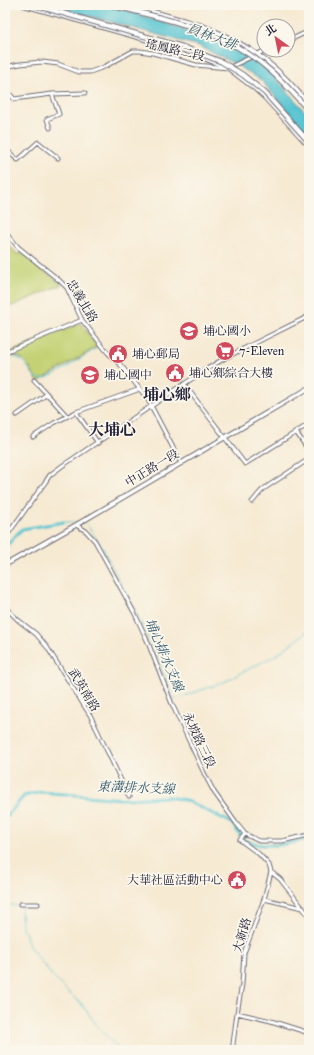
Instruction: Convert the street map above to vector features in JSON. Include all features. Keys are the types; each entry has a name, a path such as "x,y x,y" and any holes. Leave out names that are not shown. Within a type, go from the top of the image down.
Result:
{"highway":[{"path":"34,5 183,47 222,62 243,75 265,93 309,142"},
{"path":"111,5 205,32 244,50 278,77 309,111"}],"main road":[{"path":"23,5 183,50 228,68 265,98 309,146"},
{"path":"129,5 207,27 234,40 256,53"},
{"path":"262,58 282,73 293,84 309,105"},
{"name":"中正路一段","path":"5,565 309,388"}],"street":[{"path":"296,37 309,31"},
{"name":"瑤鳳路二段","path":"5,67 42,62 58,64 79,72 90,72 104,68 133,51 140,51 153,53 196,65 228,68"},
{"path":"228,68 256,54"},
{"path":"5,94 10,94 14,99 52,94 85,93"},
{"path":"50,128 47,119 58,114 52,94"},
{"path":"5,150 9,151 14,158 18,160 38,142 58,158"},
{"name":"忠義北路","path":"5,230 18,247 67,288 82,320 108,354 118,363 140,389 182,463"},
{"path":"5,538 50,476 165,396 226,358 309,316"},
{"path":"5,352 82,320"},
{"path":"34,380 67,416"},
{"path":"184,384 226,437 245,464 309,424"},
{"path":"33,437 67,416 140,389"},
{"path":"17,415 47,394"},
{"path":"76,412 98,443"},
{"path":"296,432 309,452"},
{"path":"252,502 257,497 259,492 309,459"},
{"name":"永坡路三段","path":"76,525 86,531 95,541 147,640 172,704 204,773 223,805 245,834"},
{"name":"武英南路","path":"5,607 18,620 36,634 47,647 90,715 129,797"},
{"path":"309,836 282,841 266,842 259,841 245,834 240,840 259,854 269,865 271,872 280,880 309,916"},
{"name":"大新路","path":"233,1050 232,1044 242,984 244,953 264,899 271,872"},
{"path":"264,899 303,908"},
{"path":"20,904 38,904"},
{"path":"237,1013 271,1021 309,1033"}],"green space":[{"path":"5,241 17,254 25,254 36,266 57,280 61,285 5,309"},
{"path":"81,323 97,347 38,382 26,362 17,356 5,355 5,354"}],"water":[{"path":"49,5 105,5 128,11 209,38 250,58 271,73 309,116 309,136 261,80 237,65 199,46"}],"waterway":[{"path":"5,357 19,358 37,378 42,379 54,375 98,347"},
{"name":"埔心排水支線","path":"64,522 78,522"},
{"path":"5,547 22,529 64,522"},
{"name":"埔心排水支線","path":"83,523 86,523 102,547 137,615 155,651 173,700 224,682 278,654 309,630"},
{"name":"東溝排水支線","path":"5,818 24,796 41,792 122,799 168,797 185,800 232,823 245,841 261,845 279,845 309,839"},
{"path":"5,904 17,906"},
{"path":"21,907 22,930 25,932 29,946 53,977 80,1002 98,1027 120,1050"}],"place":[{"name":"埔心國小","path":"189,331"},
{"name":"7-Eleven","path":"225,351"},
{"name":"埔心郵局","path":"118,354"},
{"name":"埔心鄉綜合大樓","path":"175,373"},
{"name":"埔心國中","path":"90,375"},
{"name":"大華社區活動中心","path":"237,880"}],"district":[{"name":"埔心鄉","path":"167,394"},
{"name":"大埔心","path":"112,429"}],"water label":[{"name":"員林大排","path":"212,37"}]}
